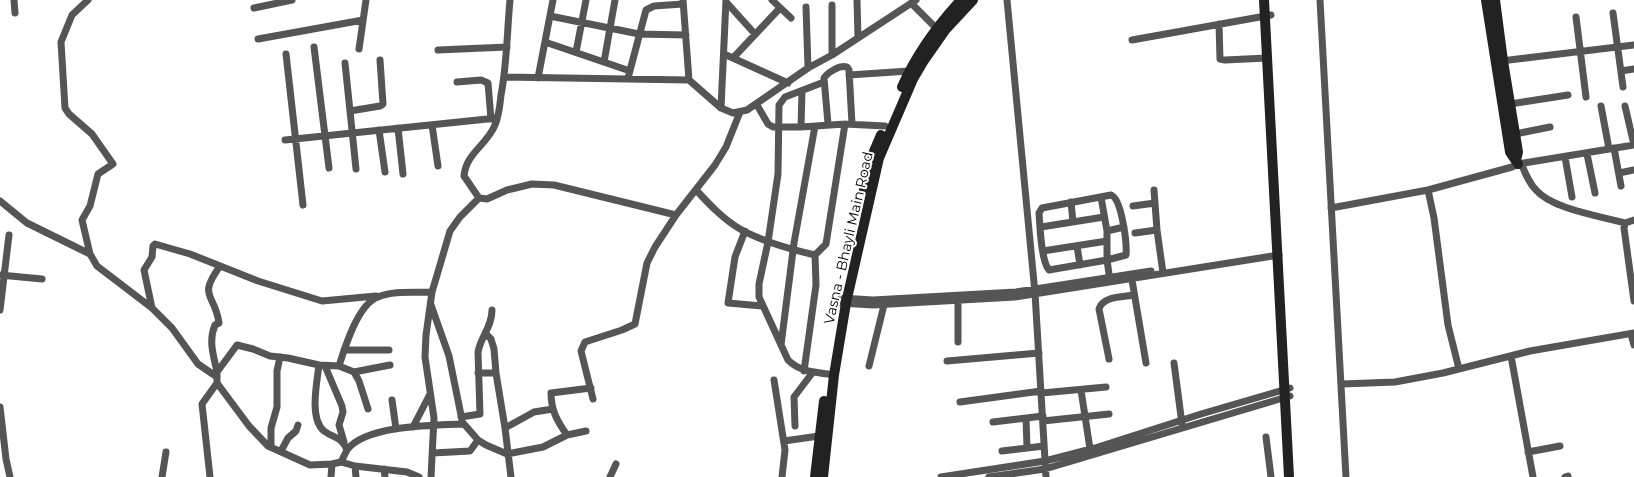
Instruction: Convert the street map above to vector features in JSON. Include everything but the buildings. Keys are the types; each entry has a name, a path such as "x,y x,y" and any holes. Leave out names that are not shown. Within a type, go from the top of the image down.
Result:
{"street":[{"path":"14,0 15,13"},
{"path":"88,0 72,15 62,38 61,49 66,111 92,134 113,164 98,174 90,206 82,220 90,254 97,266 152,308 172,328 198,364 217,378"},
{"path":"254,8 292,0"},
{"path":"359,49 366,0"},
{"path":"494,118 504,77 510,0"},
{"path":"538,78 553,0"},
{"path":"576,52 586,0"},
{"path":"604,62 615,0"},
{"path":"772,0 790,18"},
{"path":"857,0 858,38"},
{"name":"Vasna - Bhayli Main Road","path":"815,477 819,436 872,156 910,71 937,29 961,0"},
{"name":"Vasna - Bhayli Main Road","path":"844,300 879,158 891,127 923,62 946,29 973,0"},
{"path":"1007,0 1039,353 1045,473"},
{"path":"1264,0 1268,16 1287,393 1289,477"},
{"path":"1270,0 1267,58 1280,253"},
{"path":"1320,0 1346,477"},
{"path":"1486,0 1510,104 1518,163"},
{"path":"1495,0 1499,61 1510,152 1535,190 1545,200 1564,208 1625,223 1634,220"},
{"path":"726,1 756,34"},
{"path":"721,108 726,1"},
{"path":"629,75 646,10 649,7 683,2 689,80"},
{"path":"504,77 538,78 629,75 689,80 721,108 733,113 757,105 808,68 832,55 913,2 937,29"},
{"path":"832,5 832,55"},
{"path":"733,58 780,8"},
{"path":"806,8 808,68"},
{"path":"1613,13 1624,87"},
{"path":"550,16 639,34 686,35"},
{"path":"1132,40 1268,16"},
{"path":"1576,17 1586,97"},
{"path":"258,39 363,20"},
{"path":"1219,24 1220,59 1267,58"},
{"path":"545,42 604,62 629,75"},
{"path":"1499,61 1634,46"},
{"path":"314,47 330,168"},
{"path":"438,50 507,47"},
{"path":"286,54 303,205"},
{"path":"724,54 788,83"},
{"path":"350,111 383,104 380,60"},
{"path":"345,63 356,169"},
{"path":"804,371 816,285 815,255 826,244 848,124 849,75 847,67 843,66 826,74 824,82 828,124"},
{"path":"1621,71 1634,69"},
{"path":"849,75 910,71"},
{"path":"457,82 481,80 488,83 494,128 471,156 464,168 464,176 478,195 487,199 506,190 532,184 554,185 676,215"},
{"path":"824,82 785,97 779,105 778,174 768,242 759,284 759,297 788,360 794,366 804,371 831,374"},
{"path":"801,128 802,92"},
{"path":"1510,104 1568,95"},
{"path":"757,105 768,124 778,128 801,128 828,124 885,126"},
{"path":"1601,106 1621,186"},
{"path":"1331,208 1428,190 1512,167 1518,163 1587,154 1634,145 1625,106"},
{"path":"593,399 581,352 584,342 635,324 647,264 655,246 726,147 740,112"},
{"path":"285,140 494,118"},
{"path":"432,125 438,166"},
{"path":"781,346 794,250 815,126"},
{"path":"1515,134 1550,127"},
{"path":"398,128 403,174"},
{"path":"379,130 385,172"},
{"path":"1587,154 1595,193"},
{"path":"1565,157 1572,197"},
{"path":"1619,173 1634,170"},
{"path":"696,190 714,209 745,231 768,242 815,255"},
{"path":"1154,190 1163,271"},
{"path":"1428,190 1434,218 1448,325 1459,369"},
{"path":"431,477 434,425 425,357 430,302 450,232 478,195"},
{"path":"1115,196 1124,227 1126,255 1049,270 1045,265 1040,227 1042,208 1101,197 1115,196"},
{"path":"1101,197 1107,231 1107,260 1110,279"},
{"path":"0,201 27,223 90,254"},
{"path":"1071,202 1073,222"},
{"path":"1133,206 1155,203"},
{"path":"1040,227 1104,217"},
{"path":"1625,223 1624,228 1634,301"},
{"path":"1107,231 1124,227"},
{"path":"1135,233 1157,230"},
{"path":"745,231 735,257 728,303 762,306"},
{"path":"0,310 2,275 9,235"},
{"path":"1043,252 1107,241"},
{"path":"152,308 144,270 152,257 155,244 190,254 258,280 322,301 432,292"},
{"path":"1077,246 1080,265"},
{"path":"844,300 1034,291 1280,253"},
{"path":"220,266 209,281 209,298 218,314 220,323 215,325 212,332 212,349 217,378 249,426 271,447 310,465 341,462 384,473 407,472 418,477"},
{"path":"2,275 42,279"},
{"path":"1132,276 1146,363"},
{"path":"844,300 884,305 1015,297 1034,291"},
{"path":"1109,358 1099,309 1100,304 1104,300 1134,295"},
{"path":"338,366 357,320 367,303 380,296"},
{"path":"958,300 958,342"},
{"path":"430,302 449,356 462,421 478,440 507,454 543,447 567,435 586,431"},
{"path":"869,366 884,305"},
{"path":"341,462 351,446 360,438 396,429 462,421 480,414 478,352 479,345 492,319 492,310"},
{"path":"1342,384 1395,382 1580,341 1633,333 1634,345"},
{"path":"486,334 491,338 494,349 511,477"},
{"path":"210,477 202,404 237,345 270,356 322,366 338,366 354,372 390,365"},
{"path":"344,350 389,350"},
{"path":"947,361 1039,353"},
{"path":"1510,356 1533,477"},
{"path":"271,447 271,428 277,407 277,371 280,357"},
{"path":"1174,363 1182,423"},
{"path":"322,366 315,397 318,423 321,429 344,442"},
{"path":"322,366 342,406 343,412 339,425 348,450"},
{"path":"354,372 368,409"},
{"path":"795,426 794,397 813,372"},
{"path":"478,373 496,373"},
{"name":"Vasna - Bhayli Main Road","path":"823,477 831,374"},
{"path":"774,380 785,450 782,477"},
{"path":"960,402 1042,392 1106,387"},
{"path":"567,435 556,419 551,393 591,388"},
{"path":"1081,390 1090,449"},
{"path":"413,427 431,393"},
{"path":"941,477 1045,461 1287,393"},
{"path":"1287,393 1294,477"},
{"path":"392,400 396,429"},
{"path":"0,407 10,477"},
{"path":"505,428 534,412 553,409"},
{"path":"992,422 1026,418 1109,414"},
{"path":"1026,418 1027,448"},
{"path":"989,477 1045,473 1182,423"},
{"path":"281,451 288,438 296,431 298,425"},
{"path":"784,441 819,436"},
{"path":"1266,437 1271,477"},
{"path":"432,454 470,451 478,440"},
{"path":"1002,452 1044,446"},
{"path":"1528,452 1560,446"},
{"path":"162,477 166,452"},
{"path":"331,477 332,464"},
{"path":"610,477 616,464"},
{"path":"355,466 356,477"}]}
